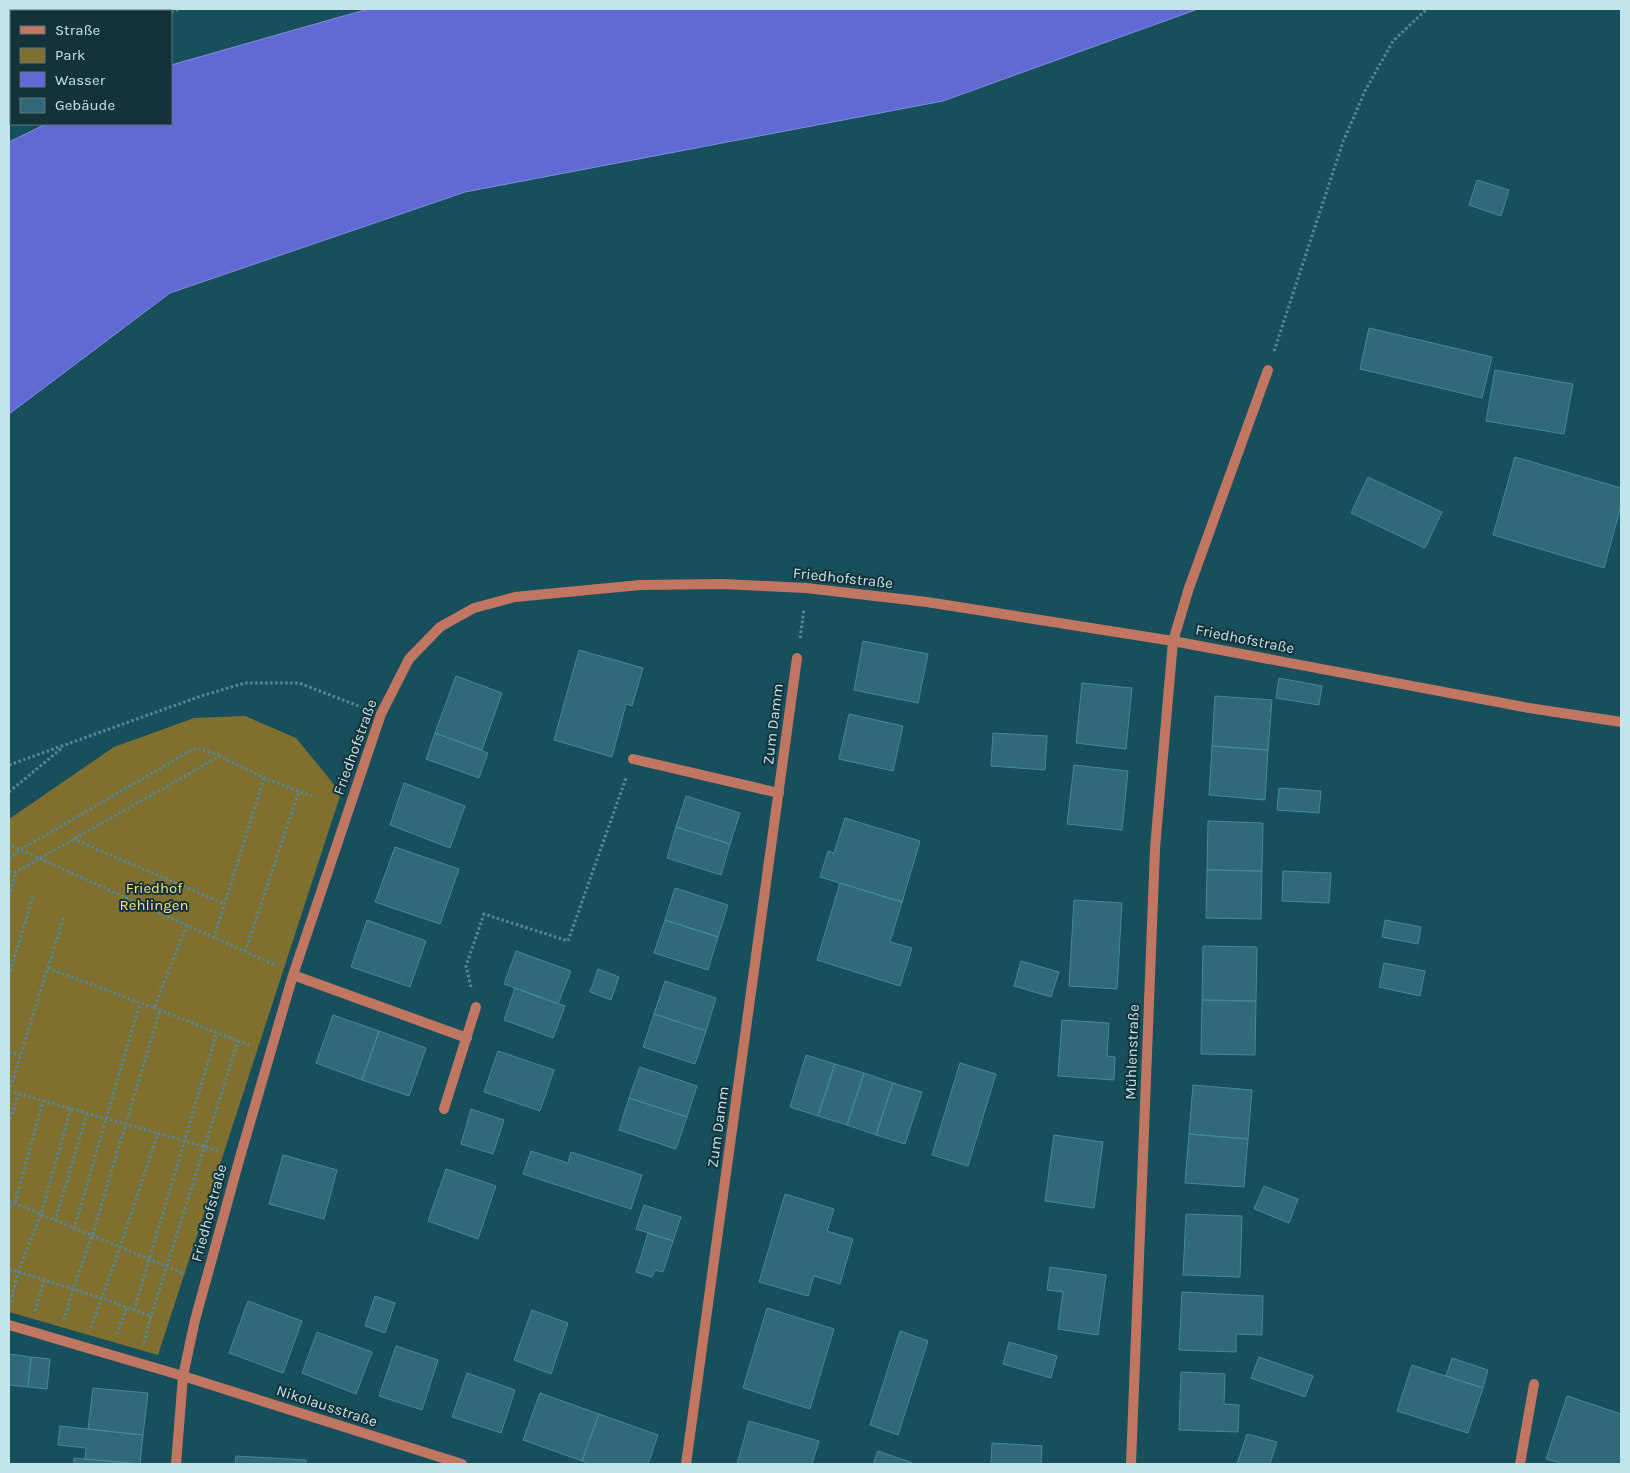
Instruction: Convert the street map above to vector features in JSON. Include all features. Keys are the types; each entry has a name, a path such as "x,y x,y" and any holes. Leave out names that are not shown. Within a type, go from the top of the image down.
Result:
{"street":[{"name":"Mühlenstraße","path":"1131,1464 1156,848 1173,641 1189,588 1268,370"},
{"name":"Friedhofstraße","path":"176,1464 183,1376 195,1320 293,974 380,714 409,659 440,627 474,608 515,596 640,585 723,584 806,588 927,602 1173,641 1529,708 1621,722"},
{"name":"Zum Damm","path":"686,1464 797,658"},
{"path":"633,758 779,793"},
{"path":"293,974 467,1038"},
{"path":"444,1109 476,1007"},
{"name":"Nikolausstraße","path":"9,1325 183,1376 462,1464"},
{"path":"1520,1464 1534,1384"}],"path":[{"path":"1268,370 1342,142 1365,91 1393,41 1427,9"},
{"path":"797,658 806,588"},
{"path":"9,765 201,696 245,683 299,683 380,714"},
{"path":"9,792 65,746"},
{"path":"9,859 20,850 195,748 220,756 264,778 312,796"},
{"path":"9,872 16,872 220,756"},
{"path":"476,1007 466,966 484,914 568,942 633,758"},
{"path":"214,938 264,778"},
{"path":"245,952 299,791"},
{"path":"72,839 225,904"},
{"path":"12,846 293,974"},
{"path":"9,896 16,872"},
{"path":"9,976 33,896"},
{"path":"64,916 9,1091 240,1156"},
{"path":"154,1008 187,925"},
{"path":"48,968 258,1048"},
{"path":"74,1228 140,1003"},
{"path":"64,1320 92,1236 160,1010"},
{"path":"134,1310 217,1032"},
{"path":"144,1343 238,1041"},
{"path":"9,1052 20,1055"},
{"path":"9,1124 18,1094"},
{"path":"9,1212 43,1101"},
{"path":"11,1302 18,1272 41,1214 71,1108"},
{"path":"55,1221 87,1113"},
{"path":"90,1330 158,1133"},
{"path":"12,1202 185,1274"},
{"path":"9,1269 102,1298 151,1316"},
{"path":"34,1312 44,1280"},
{"path":"116,1337 127,1308"}],"green space":[{"name":"Friedhof Rehlingen","path":"245,716 296,738 341,793 158,1355 9,1312 9,819 114,747 194,718"}],"water":[{"path":"368,9 1198,9 943,101 465,192 170,293 9,414 9,142 44,125 172,125 172,65"}],"building":[{"path":"1477,180 1509,190 1501,216 1469,205"},
{"path":"1369,328 1492,357 1482,398 1360,369"},
{"path":"1495,370 1573,384 1564,434 1486,421"},
{"path":"1515,457 1621,488 1621,506 1604,568 1493,535"},
{"path":"1368,477 1442,512 1425,548 1351,513"},
{"path":"863,641 928,654 918,703 854,690"},
{"path":"579,650 643,668 632,706 626,704 612,757 554,740"},
{"path":"456,676 502,693 482,750 435,733"},
{"path":"1279,678 1322,686 1319,705 1276,698"},
{"path":"1082,683 1132,688 1126,749 1076,743"},
{"path":"1215,696 1272,700 1268,750 1212,746"},
{"path":"849,714 903,726 893,771 839,759"},
{"path":"435,733 488,753 479,778 426,759"},
{"path":"993,733 1047,736 1045,770 991,766"},
{"path":"1212,746 1268,750 1265,800 1209,795"},
{"path":"1074,765 1128,771 1122,830 1067,824"},
{"path":"404,783 465,806 450,848 390,825"},
{"path":"1279,788 1321,791 1319,813 1277,810"},
{"path":"686,796 740,813 730,844 676,827"},
{"path":"845,818 920,841 902,902 820,877 828,851 834,853"},
{"path":"1208,821 1263,823 1262,871 1207,870"},
{"path":"676,827 730,844 721,875 667,858"},
{"path":"395,847 459,869 440,924 375,902"},
{"path":"1207,870 1262,871 1261,919 1206,918"},
{"path":"1283,871 1331,873 1329,903 1282,901"},
{"path":"840,883 902,902 890,942 912,948 900,986 817,960"},
{"path":"675,888 728,905 718,937 665,920"},
{"path":"1074,900 1122,903 1117,989 1069,986"},
{"path":"367,920 426,941 410,987 351,967"},
{"path":"665,920 718,937 708,970 654,953"},
{"path":"1385,920 1421,927 1418,944 1382,937"},
{"path":"1203,946 1257,947 1256,1001 1202,1000"},
{"path":"516,951 571,971 558,1004 504,984"},
{"path":"1021,961 1059,972 1051,997 1014,986"},
{"path":"1384,963 1425,971 1420,996 1379,987"},
{"path":"598,969 619,977 611,1000 590,992"},
{"path":"665,981 716,998 706,1031 654,1014"},
{"path":"515,988 565,1006 553,1038 504,1020"},
{"path":"1202,1000 1256,1001 1255,1055 1201,1054"},
{"path":"654,1014 706,1031 695,1064 643,1047"},
{"path":"333,1015 379,1031 362,1080 316,1063"},
{"path":"1062,1020 1109,1023 1107,1056 1115,1057 1114,1080 1058,1076"},
{"path":"379,1031 426,1048 409,1096 362,1080"},
{"path":"498,1051 554,1070 540,1111 484,1092"},
{"path":"806,1055 835,1064 818,1116 790,1107"},
{"path":"960,1063 996,1074 968,1166 932,1155"},
{"path":"835,1064 864,1073 847,1125 818,1116"},
{"path":"640,1067 697,1086 687,1117 629,1098"},
{"path":"864,1073 893,1083 876,1135 847,1125"},
{"path":"893,1083 922,1092 905,1144 876,1135"},
{"path":"1193,1085 1252,1090 1248,1139 1189,1134"},
{"path":"629,1098 687,1117 676,1149 619,1130"},
{"path":"471,1109 504,1120 493,1154 461,1144"},
{"path":"1189,1134 1248,1139 1244,1187 1185,1183"},
{"path":"1054,1135 1103,1142 1094,1208 1045,1201"},
{"path":"531,1151 568,1163 571,1152 642,1175 631,1209 523,1174"},
{"path":"283,1155 337,1170 324,1219 269,1204"},
{"path":"446,1169 496,1186 478,1239 428,1221"},
{"path":"1264,1186 1298,1199 1289,1223 1254,1209"},
{"path":"785,1194 834,1209 827,1231 853,1239 840,1284 814,1276 808,1296 759,1282"},
{"path":"644,1205 681,1217 673,1241 636,1229"},
{"path":"1186,1214 1242,1216 1240,1277 1183,1275"},
{"path":"648,1233 673,1241 663,1272 655,1270 652,1277 636,1272"},
{"path":"1050,1267 1106,1275 1098,1335 1058,1329 1063,1292 1047,1290"},
{"path":"1182,1292 1263,1296 1262,1335 1236,1334 1236,1352 1179,1350"},
{"path":"375,1296 395,1303 385,1333 365,1326"},
{"path":"248,1301 302,1321 283,1373 229,1353"},
{"path":"767,1308 834,1329 810,1409 743,1388"},
{"path":"532,1310 568,1323 551,1374 514,1360"},
{"path":"900,1331 928,1341 898,1435 870,1425"},
{"path":"317,1332 372,1352 356,1394 302,1373"},
{"path":"1009,1342 1057,1356 1051,1378 1003,1364"},
{"path":"396,1346 438,1360 422,1410 379,1396"},
{"path":"9,1354 31,1357 28,1387 9,1385"},
{"path":"31,1357 50,1359 47,1389 28,1387"},
{"path":"1259,1357 1313,1376 1305,1397 1251,1378"},
{"path":"1452,1358 1488,1370 1483,1388 1446,1376"},
{"path":"1412,1365 1483,1388 1468,1433 1397,1411"},
{"path":"1181,1372 1225,1374 1224,1404 1239,1405 1238,1432 1179,1430"},
{"path":"467,1373 515,1390 501,1433 452,1417"},
{"path":"93,1388 148,1393 143,1435 88,1429"},
{"path":"540,1393 599,1414 582,1461 523,1440"},
{"path":"1567,1396 1621,1414 1621,1464 1564,1464 1546,1459"},
{"path":"599,1414 658,1435 648,1464 590,1464 582,1461"},
{"path":"749,1421 819,1441 812,1464 737,1464"},
{"path":"60,1426 143,1435 140,1464 85,1459 86,1448 58,1445"},
{"path":"1247,1434 1277,1442 1270,1464 1237,1464"},
{"path":"992,1443 1042,1446 1041,1464 991,1464"},
{"path":"878,1451 915,1464 873,1464"},
{"path":"236,1456 306,1460 306,1464 235,1464"},
{"path":"74,1458 140,1464 74,1464"}]}
